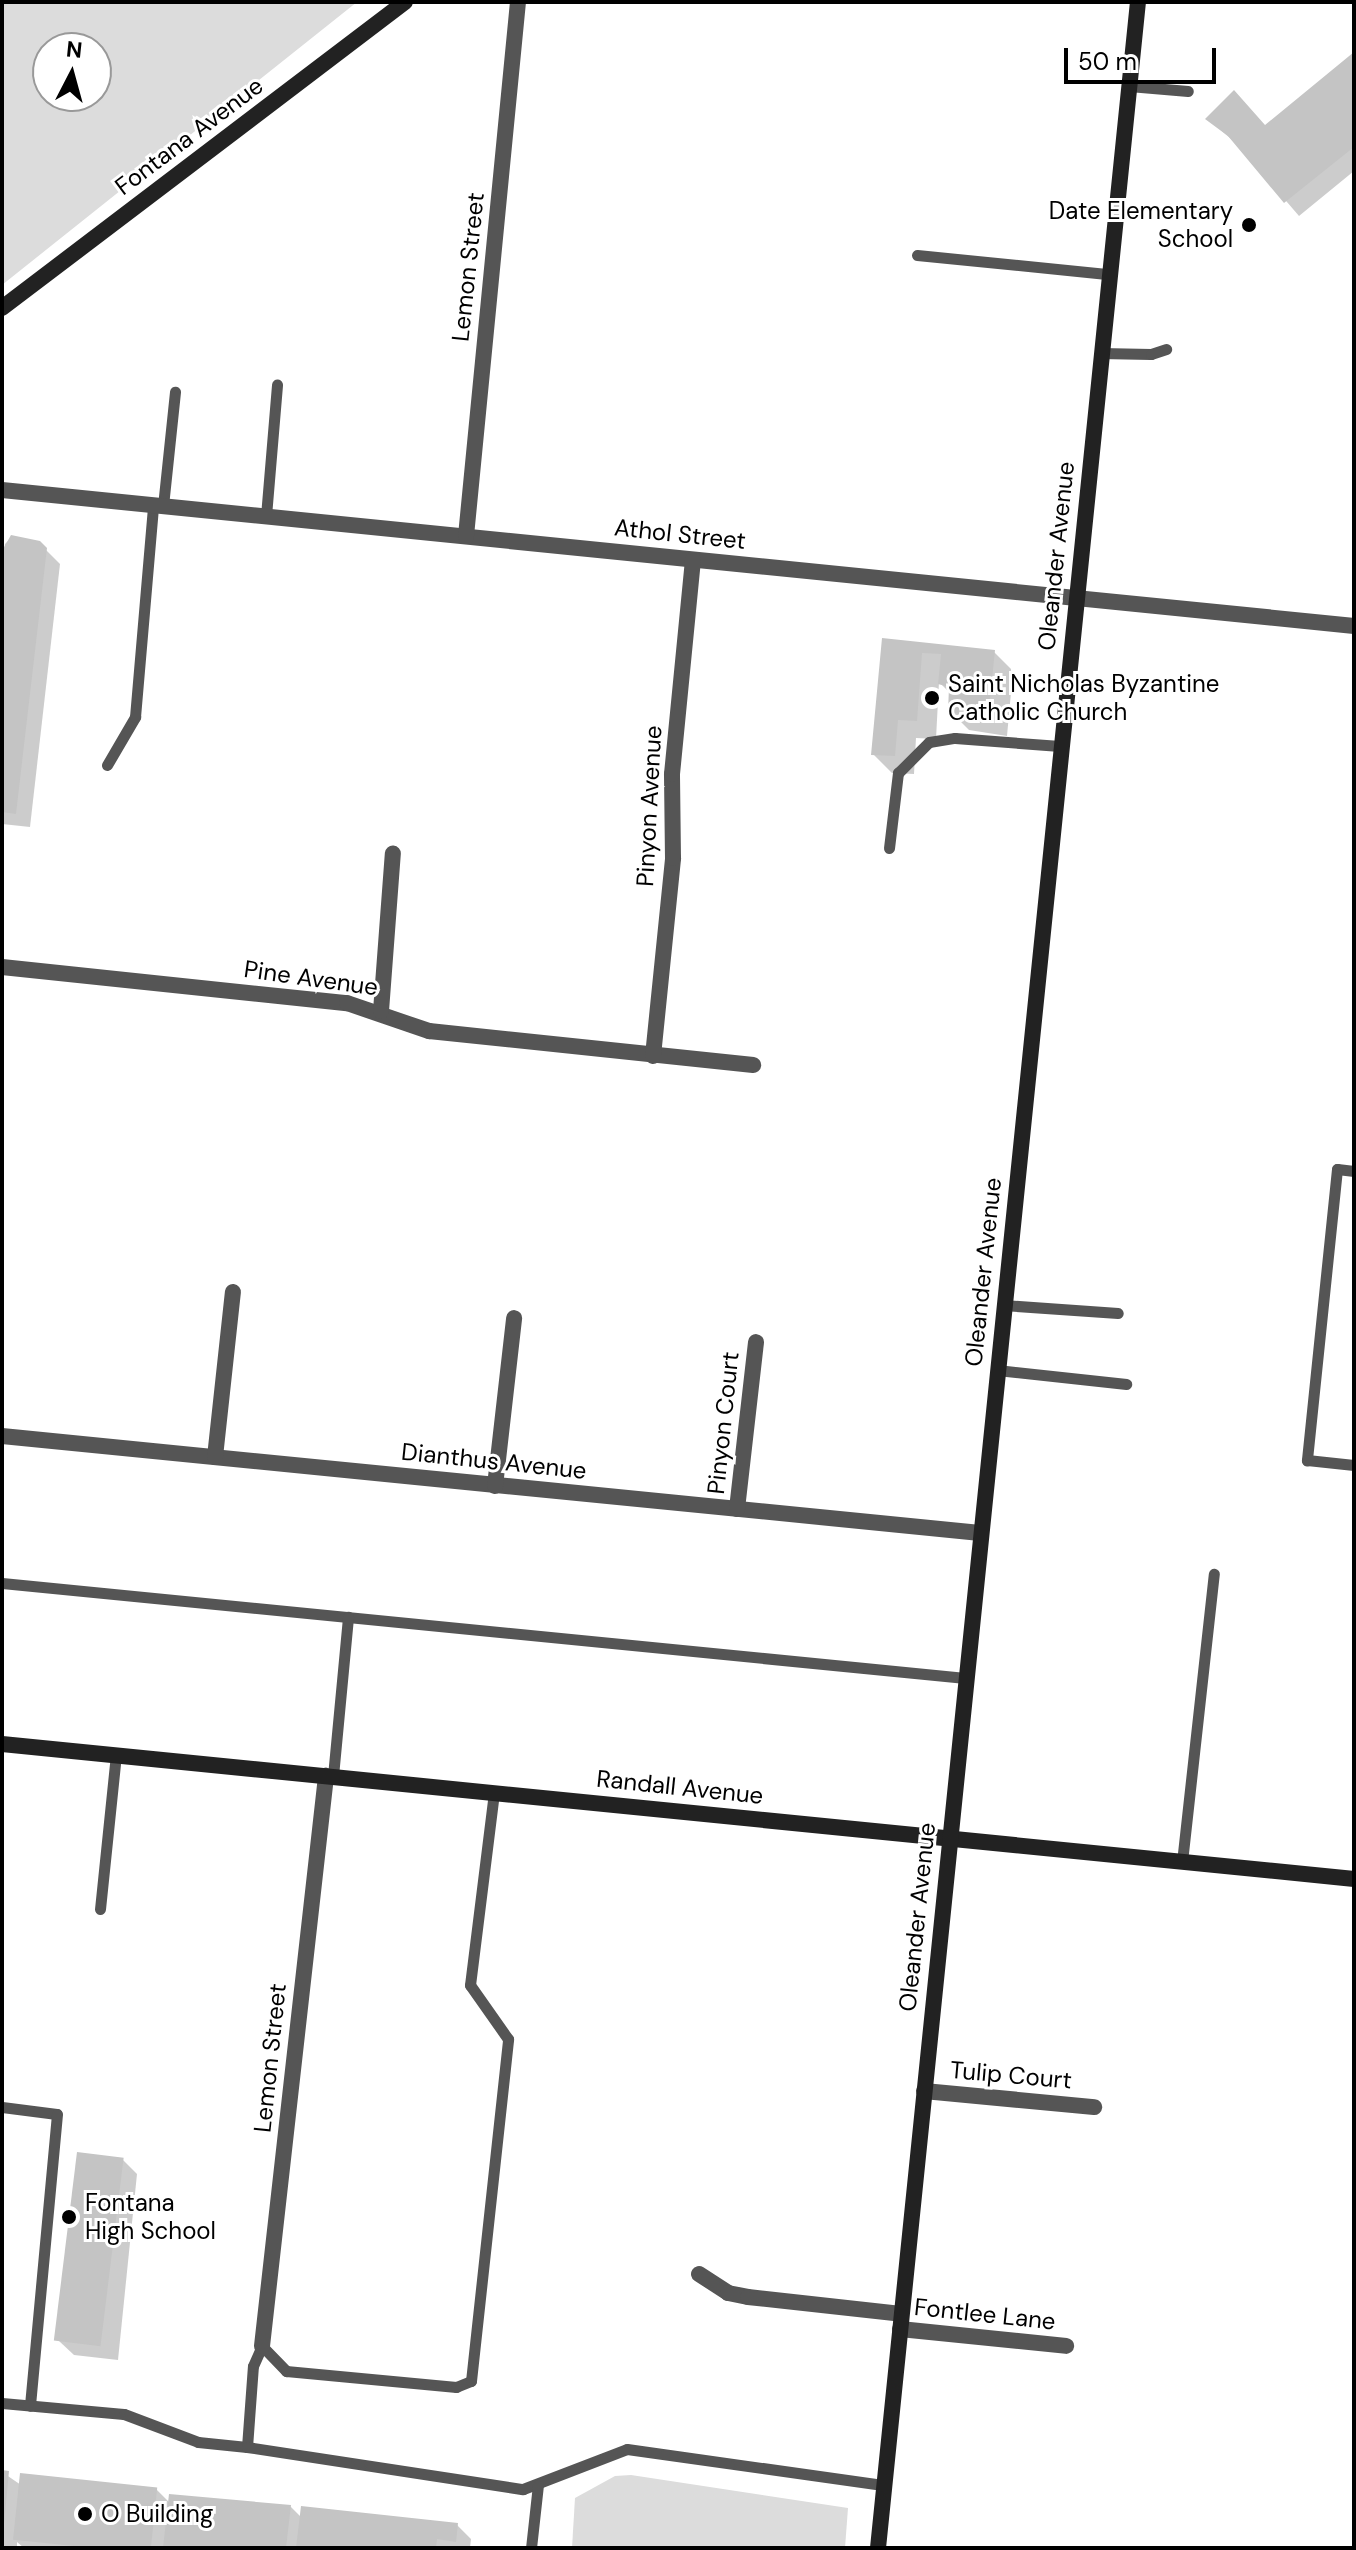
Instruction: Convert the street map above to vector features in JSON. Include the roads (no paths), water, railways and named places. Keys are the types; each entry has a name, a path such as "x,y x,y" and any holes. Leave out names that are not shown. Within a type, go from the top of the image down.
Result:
{"street":[{"name":"Fontana Avenue","path":"2,308 405,2"},
{"name":"Lemon Street","path":"466,536 518,2"},
{"name":"Oleander Avenue","path":"878,2548 1138,2"},
{"name":"Athol Street","path":"2,490 1354,626"},
{"name":"Pinyon Avenue","path":"653,1056 693,560"},
{"path":"381,1011 393,853"},
{"name":"Pine Avenue","path":"2,967 347,1003 381,1011 429,1031 753,1065"},
{"path":"215,1457 233,1292"},
{"path":"495,1486 514,1318"},
{"name":"Pinyon Court","path":"737,1509 756,1342"},
{"name":"Dianthus Avenue","path":"2,1436 980,1533"},
{"name":"Randall Avenue","path":"2,1744 1354,1879"},
{"name":"Lemon Street","path":"262,2346 330,1776"},
{"name":"Tulip Court","path":"924,2091 1094,2107"},
{"name":"Fontlee Lane","path":"699,2274 728,2293 748,2297 1066,2346"}],"lane":[{"path":"1129,86 1188,91"},
{"path":"917,255 1109,274"},
{"path":"1100,353 1151,354 1166,349"},
{"path":"266,516 277,384"},
{"path":"107,765 135,717 158,505 175,392"},
{"path":"889,848 898,773 929,742 955,738 1060,746"},
{"path":"1354,1171 1337,1169 1307,1460 1354,1465"},
{"path":"1003,1305 1118,1313"},
{"path":"997,1370 1126,1384"},
{"path":"1182,1862 1214,1574"},
{"path":"2,1583 965,1678"},
{"path":"330,1776 348,1617"},
{"path":"100,1909 116,1755"},
{"path":"247,2447 253,2366 262,2346 286,2371 456,2387 471,2381 508,2039 470,1985 494,1792"},
{"path":"2,2107 57,2114 30,2406"},
{"path":"2,2403 124,2414 198,2442 523,2489 627,2449 884,2485"},
{"path":"531,2548 538,2485"}],"place":[{"name":"Date Elementary School","path":"1249,225"},
{"name":"Saint Nicholas Byzantine Catholic Church","path":"932,698"},
{"name":"Fontana High School","path":"69,2217"},
{"name":"O Building","path":"85,2514"}]}
